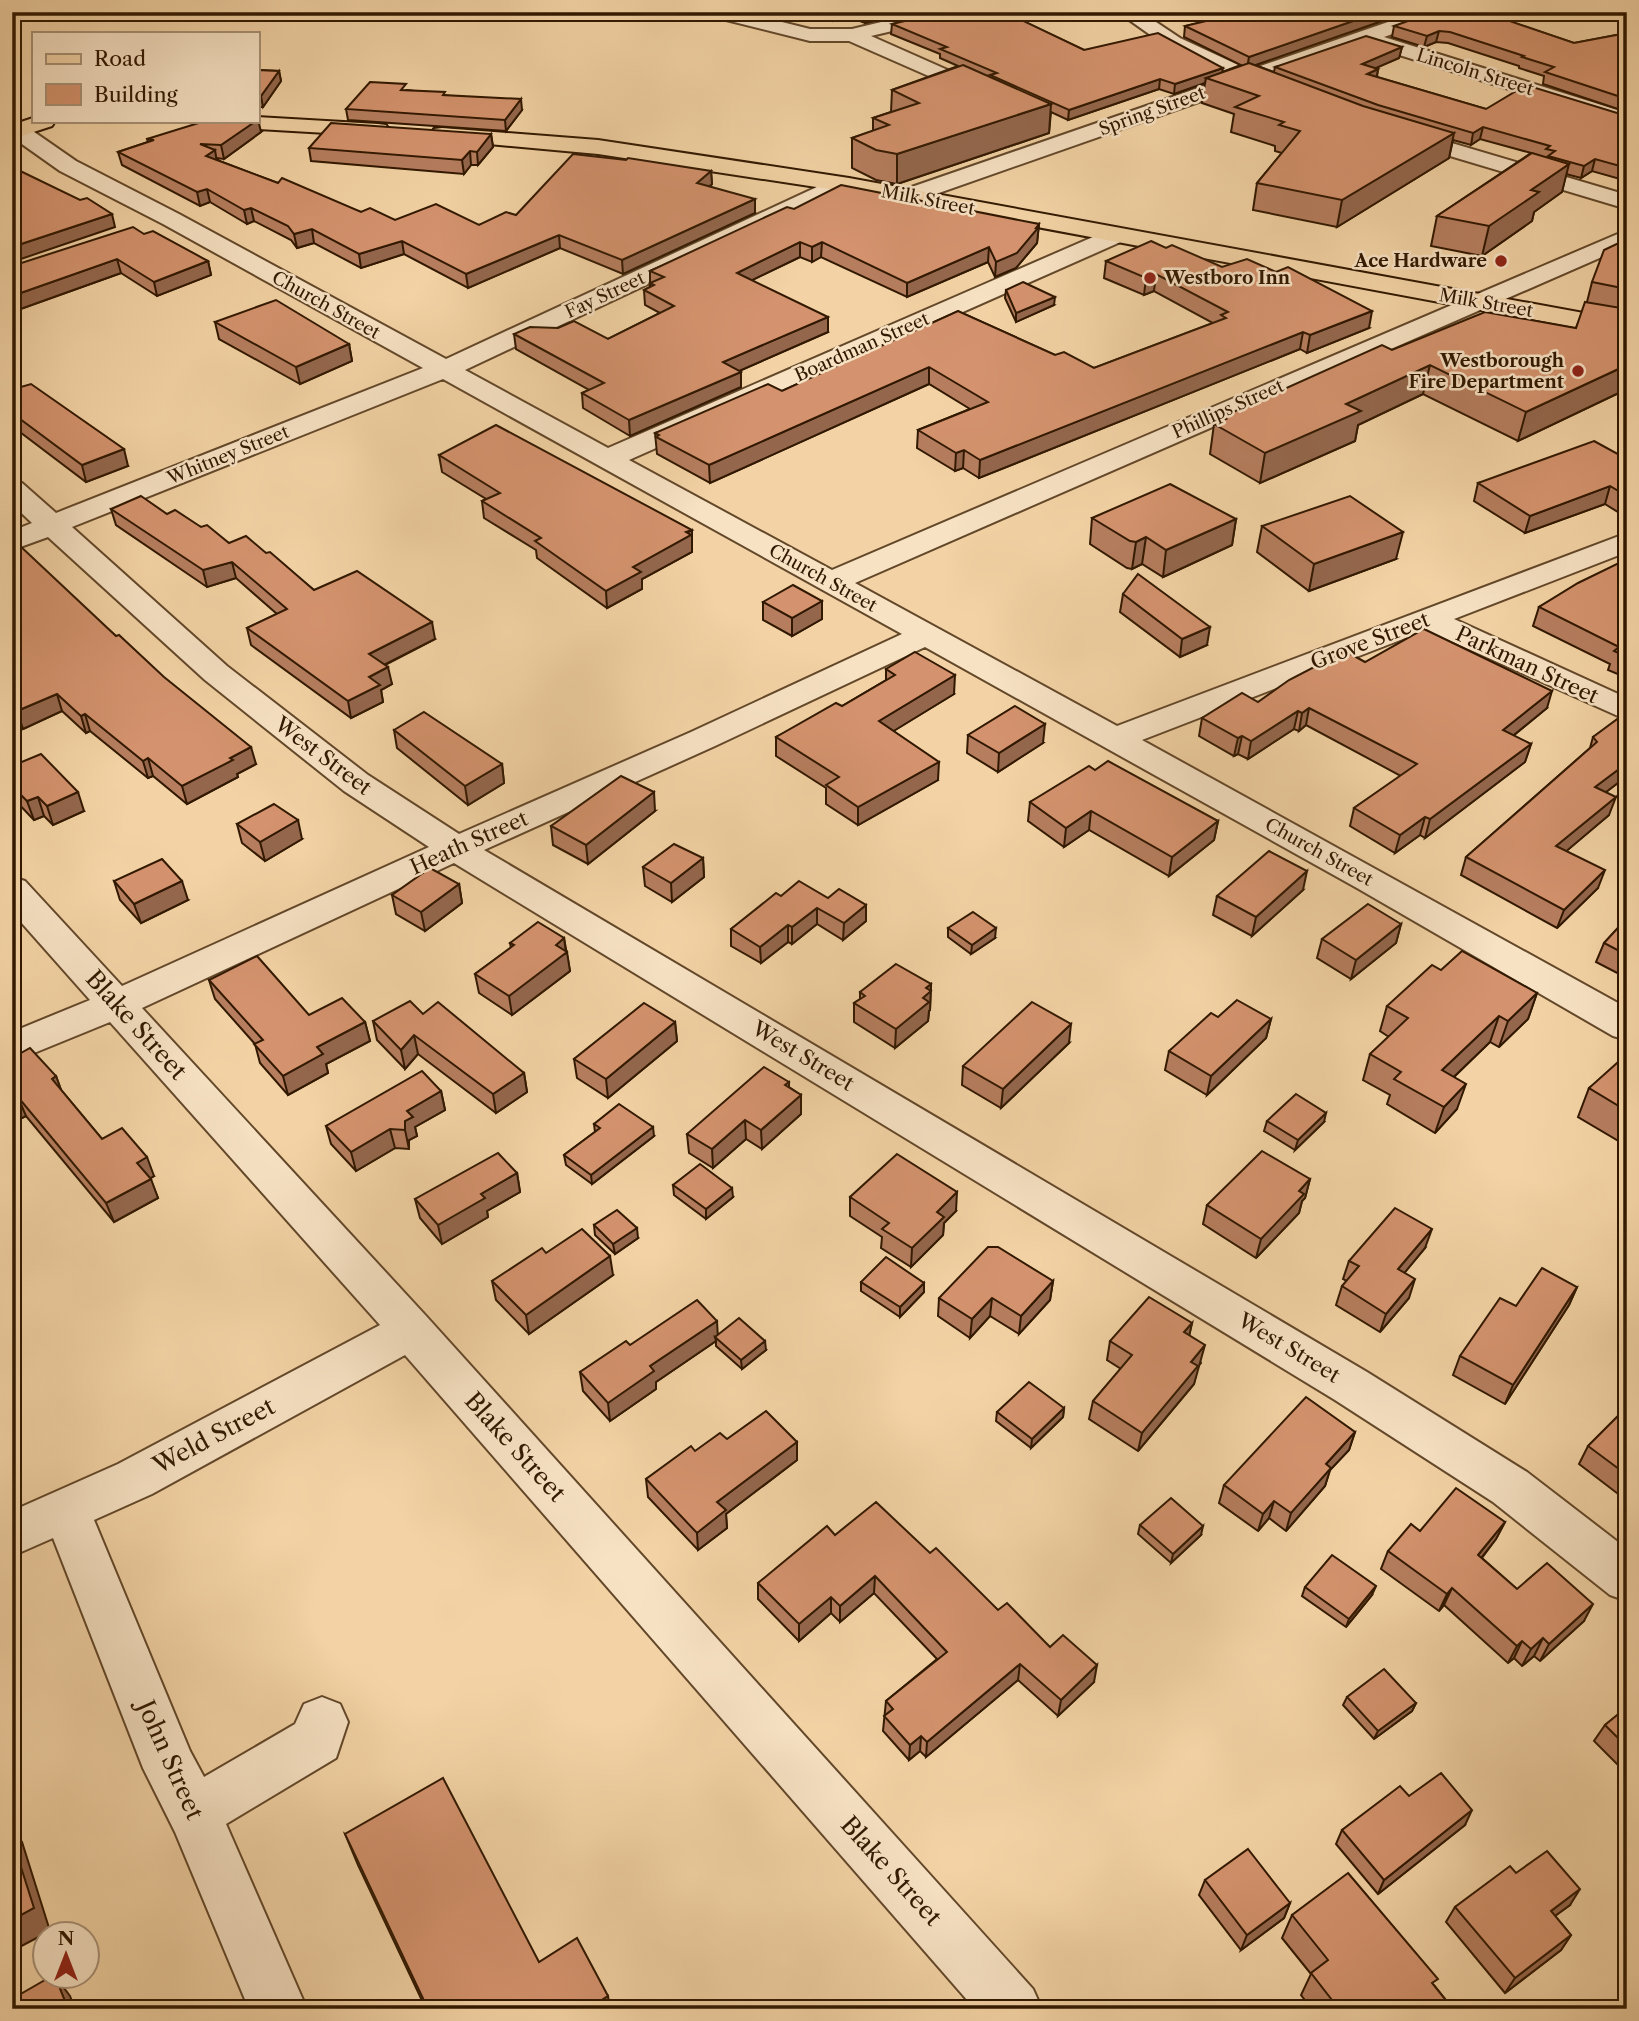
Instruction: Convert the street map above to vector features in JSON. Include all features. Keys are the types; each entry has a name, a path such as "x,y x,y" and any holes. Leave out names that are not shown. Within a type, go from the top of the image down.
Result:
{"main road":[{"name":"Milk Street","path":"240,122 598,147 842,184 1627,329"}],"street":[{"path":"716,12 810,35 852,35 949,12"},
{"path":"1127,12 1173,42 1245,78 1282,92"},
{"name":"Spring Street","path":"908,196 1436,12"},
{"path":"852,35 1009,104"},
{"name":"Lincoln Street","path":"1364,37 1627,120"},
{"path":"1056,126 1080,136"},
{"path":"1381,128 1627,202"},
{"name":"Church Street","path":"25,129 68,166 157,224 443,369 1627,1026"},
{"name":"Fay Street","path":"443,369 842,184"},
{"name":"Boardman Street","path":"607,459 1117,235"},
{"name":"Phillips Street","path":"831,582 1627,237"},
{"name":"Whitney Street","path":"12,541 443,369"},
{"name":"West Street","path":"12,489 216,674 356,783 454,849 1351,1386 1510,1487 1627,1579"},
{"name":"Grove Street","path":"1114,739 1627,542"},
{"name":"Parkman Street","path":"1428,619 1627,710"},
{"name":"Heath Street","path":"12,1048 117,1004 926,635"},
{"name":"Blake Street","path":"12,889 411,1330 1013,2009"},
{"name":"Weld Street","path":"12,1534 135,1479 411,1330"},
{"name":"John Street","path":"66,1510 170,1768 194,1813 278,2009"},
{"path":"194,1813 317,1740 322,1722"}],"building":[{"path":"943,12 1005,12 1084,50 1158,33 1223,68 1175,84 1160,79 1069,110 990,75 997,73 940,49 947,47 892,24"},
{"path":"1244,12 1379,12 1249,57 1185,26"},
{"path":"1433,12 1511,12 1498,17 1574,43 1627,33 1627,99 1545,72 1554,67 1450,32 1439,31 1427,36 1394,26"},
{"path":"1366,36 1402,47 1362,64 1378,69 1367,74 1486,109 1526,85 1627,116 1627,168 1595,159 1584,166 1548,156 1555,151 1546,149 1550,146 1483,127 1473,133 1378,105 1275,67"},
{"path":"1249,63 1363,106 1454,133 1342,200 1257,183 1300,131 1279,125 1284,122 1235,107 1259,96 1206,78"},
{"path":"963,65 1051,104 897,154 876,150 852,138 889,125 873,118 919,103 892,90"},
{"path":"259,70 279,71 261,96"},
{"path":"370,82 406,84 401,90 445,92 443,95 521,99 505,120 346,109"},
{"path":"202,122 255,122 221,145 200,144 215,150 206,156 278,183 282,178 361,212 370,208 395,220 436,204 479,225 506,212 516,215 573,154 626,160 628,158 711,171 697,183 755,199 622,260 559,235 466,274 402,241 359,254 312,229 294,234 288,226 251,208 244,210 207,189 197,192 118,152 154,140 147,139"},
{"path":"331,123 491,134 477,152 470,151 462,160 309,148"},
{"path":"1532,153 1569,164 1531,190 1539,192 1489,226 1437,216"},
{"path":"12,167 80,200 87,198 112,214 12,247"},
{"path":"841,185 1039,224 1017,253 996,262 989,247 907,283 822,242 812,247 800,242 737,273 828,317 723,362 741,372 629,420 582,393 604,383 514,334 530,327 558,328 574,321 608,339 674,306 644,290 654,285 650,283 664,277 650,271 787,207 794,209"},
{"path":"133,227 144,234 153,231 208,261 154,282 117,259 12,296 12,266"},
{"path":"1627,239 1627,289 1592,282 1604,250"},
{"path":"1151,241 1166,248 1172,245 1222,267 1247,259 1276,272 1288,267 1372,311 1310,335 1303,332 980,460 964,450 956,453 918,430 988,402 929,367 709,465 656,437 659,435 655,433 768,384 782,391 958,311 1055,355 1064,352 1094,368 1226,318 1221,315 1228,312 1156,274 1146,278 1106,261"},
{"path":"1023,282 1055,297 1016,313 1006,290"},
{"path":"276,300 349,344 296,367 215,322"},
{"path":"1585,302 1627,309 1627,365 1526,412 1430,365 1346,404 1361,411 1265,453 1214,424 1226,419 1222,417 1382,345 1392,350 1485,312 1576,328"},
{"path":"12,382 21,387 31,384 124,449 82,465 12,413"},
{"path":"496,425 692,530 686,532 691,535 633,567 641,572 606,591 535,541 541,538 482,501 500,493 439,455"},
{"path":"1594,441 1627,459 1627,496 1610,486 1530,516 1478,483"},
{"path":"1170,484 1236,519 1166,550 1146,537 1136,542 1130,541 1092,518"},
{"path":"141,496 167,514 175,510 201,527 207,525 229,543 246,536 266,553 270,552 314,590 357,571 432,622 369,654 388,667 369,677 380,685 348,701 247,628 287,609 232,562 203,570 111,509"},
{"path":"1350,496 1403,532 1314,564 1262,526"},
{"path":"18,544 116,636 119,635 164,677 251,747 230,758 233,760 182,786 148,758 143,761 85,714 81,716 57,694 17,711 12,707 12,546"},
{"path":"1627,559 1627,657 1614,651 1619,647 1539,607 1578,583"},
{"path":"1138,574 1210,627 1182,639 1123,594"},
{"path":"793,585 822,601 792,618 763,602"},
{"path":"1424,629 1552,691 1503,730 1531,744 1430,819 1425,817 1400,835 1354,808 1417,764 1309,708 1302,713 1298,711 1251,741 1242,736 1238,738 1202,718 1242,693 1258,702 1289,680 1345,651 1365,662"},
{"path":"915,652 955,675 879,721 939,762 858,807 826,785 839,777 776,737 836,703 842,706 895,675 886,669"},
{"path":"1015,706 1045,724 999,753 968,735"},
{"path":"424,712 502,764 465,786 394,730"},
{"path":"1620,717 1627,721 1627,763 1595,787 1616,797 1556,846 1605,870 1564,910 1466,857 1597,742 1593,737"},
{"path":"41,754 78,792 47,806 38,797 27,801 12,786 12,766"},
{"path":"1108,761 1218,821 1172,857 1091,811 1066,828 1030,802 1089,766 1095,770"},
{"path":"621,776 654,792 586,845 551,826"},
{"path":"274,804 298,820 260,842 237,824"},
{"path":"674,844 703,858 671,883 643,867"},
{"path":"1269,851 1307,871 1256,917 1217,896"},
{"path":"162,859 182,881 134,904 114,881"},
{"path":"430,868 459,884 421,912 392,895"},
{"path":"799,881 828,898 839,889 866,905 844,923 817,908 792,927 788,925 760,947 731,929 776,893 781,896"},
{"path":"1368,904 1401,924 1356,960 1322,939"},
{"path":"973,912 996,928 972,945 948,928"},
{"path":"1627,918 1627,955 1604,943"},
{"path":"538,922 564,938 556,945 567,952 509,996 475,974 514,945 510,943"},
{"path":"1462,951 1537,993 1508,1021 1499,1016 1442,1070 1466,1084 1444,1107 1394,1079 1401,1072 1370,1054 1408,1018 1387,1006 1432,965 1441,970"},
{"path":"257,956 309,1015 342,998 365,1022 317,1047 323,1054 283,1076 254,1044 263,1040 209,980"},
{"path":"896,964 931,984 926,988 931,991 923,998 929,1002 896,1029 854,1003 865,996 860,992"},
{"path":"1237,1000 1271,1019 1211,1076 1169,1051 1211,1013 1218,1017"},
{"path":"410,1001 423,1014 438,1002 524,1073 493,1094 414,1035 401,1050 373,1021"},
{"path":"1032,1002 1071,1024 1003,1089 963,1066"},
{"path":"644,1003 675,1022 606,1079 574,1059"},
{"path":"30,1048 56,1076 52,1079 102,1139 122,1128 147,1157 137,1163 151,1179 106,1203 18,1097 12,1100 12,1058"},
{"path":"1617,1063 1624,1067 1627,1065 1627,1111 1589,1088"},
{"path":"764,1067 789,1082 785,1085 801,1095 761,1130 745,1120 712,1149 687,1134"},
{"path":"422,1071 441,1091 407,1111 413,1117 405,1121 405,1130 390,1129 351,1152 326,1126"},
{"path":"1296,1094 1326,1113 1298,1140 1267,1121"},
{"path":"619,1104 653,1127 591,1175 564,1155 600,1128 594,1124"},
{"path":"1262,1151 1310,1179 1299,1191 1304,1194 1261,1239 1207,1205"},
{"path":"498,1153 517,1173 481,1194 485,1198 438,1225 415,1199"},
{"path":"897,1154 957,1192 937,1212 944,1217 912,1248 882,1229 889,1223 850,1197"},
{"path":"700,1164 732,1188 706,1209 673,1185"},
{"path":"1395,1208 1432,1229 1398,1269 1415,1279 1386,1314 1342,1286 1359,1266 1349,1261"},
{"path":"617,1210 637,1228 613,1244 594,1225"},
{"path":"582,1229 610,1256 526,1315 492,1281 542,1248 546,1253"},
{"path":"988,1247 998,1247 1053,1281 1021,1316 992,1298 972,1319 939,1298"},
{"path":"886,1257 924,1283 900,1307 861,1282"},
{"path":"1542,1268 1577,1287 1513,1385 1460,1356 1500,1298 1516,1306"},
{"path":"1149,1297 1192,1323 1184,1332 1205,1345 1191,1362 1198,1366 1142,1433 1093,1401 1132,1355 1110,1341"},
{"path":"697,1300 717,1321 650,1366 654,1371 608,1403 580,1372 626,1341 630,1345"},
{"path":"739,1318 765,1341 741,1360 715,1337"},
{"path":"1029,1382 1064,1408 1032,1439 997,1412"},
{"path":"1306,1397 1355,1432 1326,1464 1331,1468 1291,1513 1274,1501 1263,1514 1224,1485"},
{"path":"1627,1407 1627,1475 1588,1446"},
{"path":"766,1411 797,1442 717,1502 726,1510 697,1533 646,1479 691,1446 695,1451 720,1433 727,1439"},
{"path":"1456,1488 1505,1522 1478,1555 1517,1589 1547,1563 1593,1604 1549,1644 1543,1638 1531,1649 1522,1641 1517,1646 1452,1588 1447,1594 1388,1551 1411,1524 1420,1531"},
{"path":"1171,1498 1203,1526 1173,1554 1140,1525"},
{"path":"876,1502 930,1553 936,1548 998,1610 1007,1603 1050,1647 1063,1635 1097,1665 1061,1700 1020,1664 927,1742 921,1736 910,1745 884,1716 893,1709 886,1701 947,1652 875,1576 840,1606 831,1597 799,1624 758,1583 827,1526 835,1535"},
{"path":"1332,1555 1376,1586 1349,1619 1305,1587"},
{"path":"1384,1669 1416,1703 1378,1731 1347,1697"},
{"path":"1627,1707 1627,1747 1605,1725"},
{"path":"1441,1773 1472,1810 1384,1880 1342,1830 1400,1786 1409,1796"},
{"path":"443,1778 539,1962 577,1938 608,1996 587,2009 428,2009 345,1834"},
{"path":"12,1839 34,1908 12,1920"},
{"path":"1248,1849 1290,1903 1247,1935 1205,1880"},
{"path":"1547,1851 1580,1889 1551,1911 1571,1935 1515,1978 1455,1907 1510,1866 1516,1873"},
{"path":"1348,1873 1438,1979 1432,1983 1453,2009 1339,2009 1311,1973 1328,1960 1292,1915"},
{"path":"32,1988 32,1990 61,1990 68,2009 12,2009 12,1999"}],"place":[{"name":"Ace Hardware","path":"1501,261"},
{"name":"Westboro Inn","path":"1150,278"},
{"name":"Westborough Fire Department","path":"1578,371"}]}
